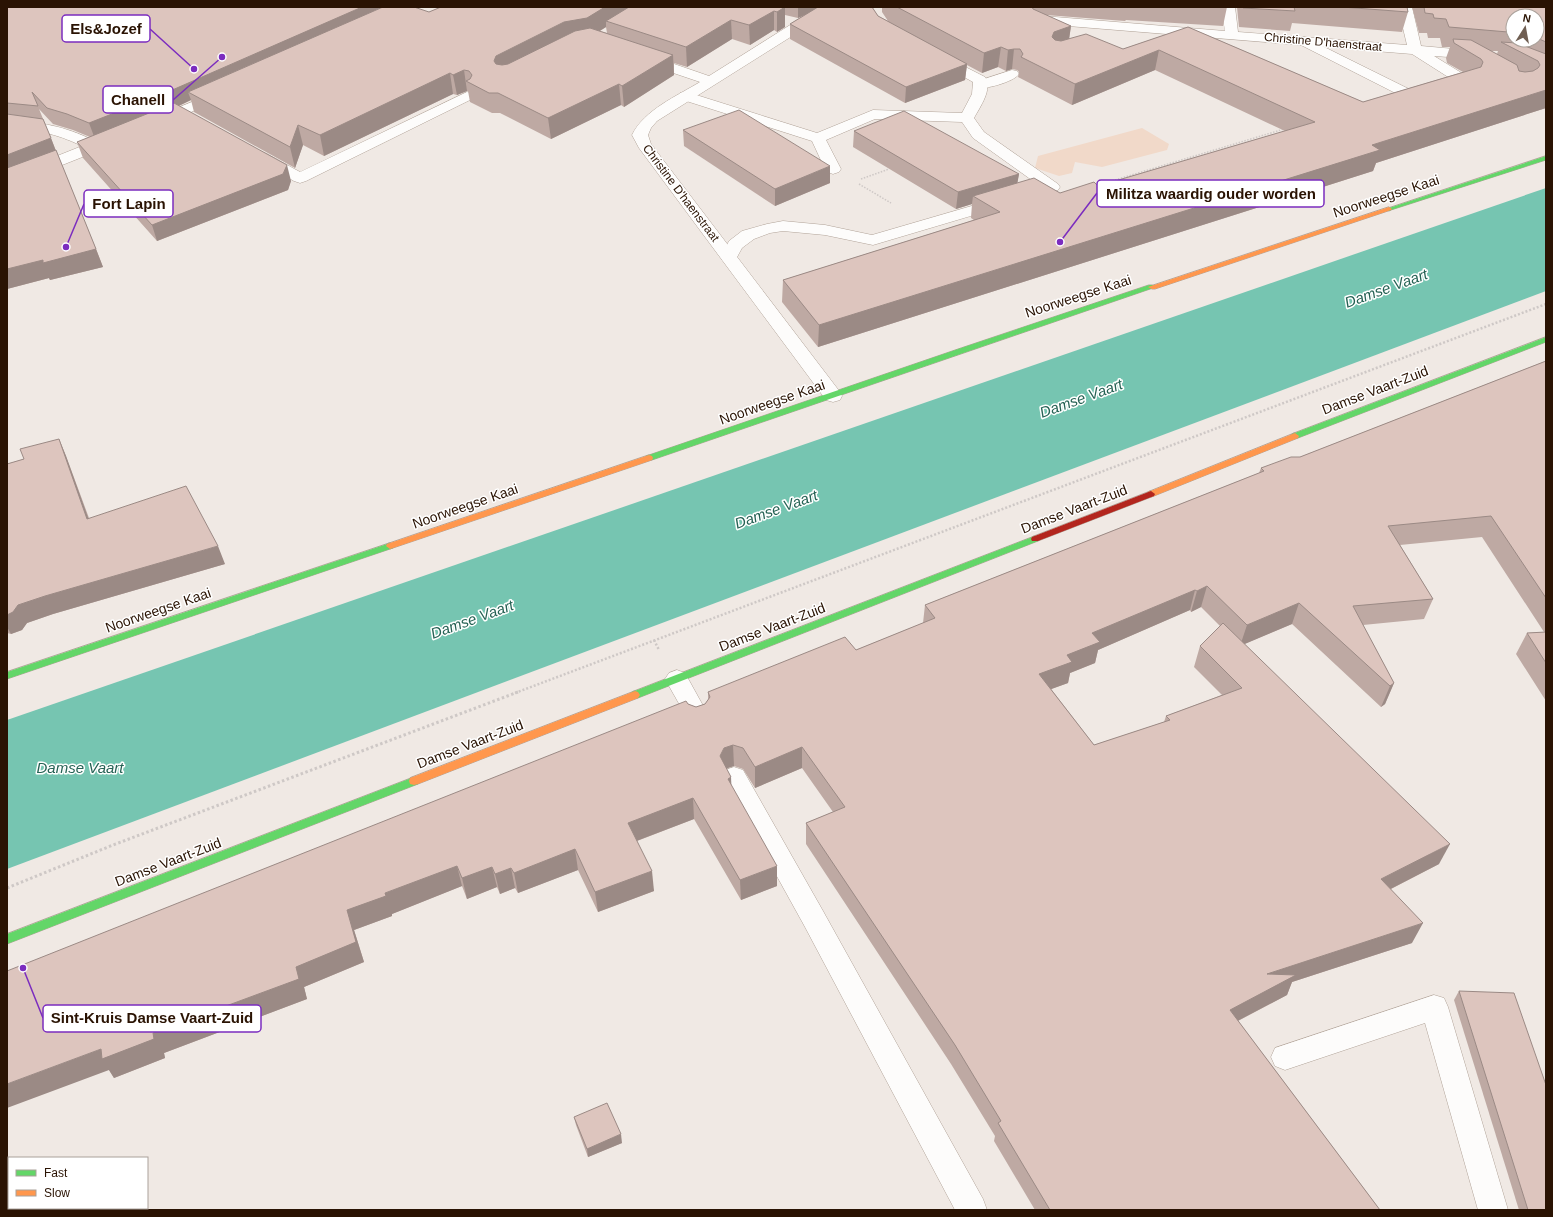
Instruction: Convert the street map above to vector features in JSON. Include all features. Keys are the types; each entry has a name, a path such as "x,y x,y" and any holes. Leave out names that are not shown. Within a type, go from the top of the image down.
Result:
{"main road":[{"name":"Noorweegse Kaai","path":"7,676 833,396 1022,329 1546,158"},
{"name":"Damse Vaart-Zuid","path":"7,939 1138,500 1373,405 1546,339"}],"street":[{"name":"Christine D'haenstraat","path":"833,396 644,145 640,135 644,126 652,118 711,81 792,23 823,13 855,7"},
{"path":"1228,7 1233,41"},
{"path":"1405,7 1415,50"},
{"name":"Christine D'haenstraat","path":"1057,34 1020,18 1051,14 1205,33 1233,41 1304,41 1467,54 1487,60"},
{"path":"1176,44 1205,33"},
{"path":"1304,41 1416,98"},
{"path":"924,50 980,80 979,94 967,118"},
{"name":"Christine D'haenstraat","path":"1394,104 1468,83 1415,50"},
{"path":"630,54 711,81"},
{"path":"980,85 1012,74"},
{"path":"145,126 235,88"},
{"path":"247,149 300,178 467,96"},
{"path":"685,96 818,138 873,114 967,118"},
{"path":"180,112 193,119"},
{"path":"728,257 736,245 748,235 767,229 783,226 825,230 873,240 1052,187 978,135 967,118"},
{"path":"7,124 49,128 69,134 95,147"},
{"path":"7,182 123,135"},
{"path":"818,138 833,169"},
{"path":"677,679 698,717"},
{"path":"734,777 822,933 972,1210"},
{"path":"1285,1057 1434,1007 1493,1210"}],"path":[{"path":"1094,186 1285,129"},
{"path":"889,169 855,181 927,224"},
{"path":"7,888 143,834 1546,304"}],"shaded area":[{"path":"1142,128 1169,144 1167,150 1102,167 1075,162 1072,173 1059,176 1035,168 1038,156"}],"water":[{"name":"Damse Vaart","path":"1546,188 1546,291 7,869 7,720"}],"building":[{"path":"7,7 362,7 170,91 89,123 47,108 32,92 38,106 7,103"},
{"path":"383,7 414,7 429,12 441,7 605,7 587,18 564,22 496,56 494,61 496,64 502,65 508,64 575,31 590,28 673,55 622,86 619,84 548,118 498,93 489,93 466,81 470,79 472,75 469,71 464,70 453,75 450,73 320,135 298,125 290,147 188,92"},
{"path":"629,7 785,7 777,12 774,11 749,25 731,20 686,47 606,21"},
{"path":"818,7 872,7 878,16 967,64 906,87 790,24"},
{"path":"897,7 1032,7 1033,9 1071,26 1054,32 1052,37 1055,40 1061,41 1086,34 1123,49 1188,27 1363,102 1481,67 1483,62 1481,59 1454,43 1453,39 1471,40 1517,65 1519,71 1533,71 1540,65 1538,61 1513,48 1530,48 1546,54 1546,90 1372,145 1380,150 819,325 783,280 1000,212 973,196 1034,178 1060,193 1094,182 1098,186 1315,122 1159,50 1075,84 1021,57 1023,54 1020,49 1008,50 1001,47 984,53"},
{"path":"1294,7 1295,11 1243,8"},
{"path":"1342,7 1407,7 1408,12"},
{"path":"1424,7 1546,7 1546,42 1545,8 1505,8 1505,32 1449,27 1446,19 1434,18 1433,14 1425,13"},
{"path":"174,103 287,165 283,174 152,225 77,142"},
{"path":"739,110 830,166 775,189 683,130"},
{"path":"904,111 1019,174 958,192 854,131"},
{"path":"7,114 43,119 51,138 7,155"},
{"path":"56,150 96,249 43,263 43,260 7,269 7,168"},
{"path":"1546,361 1546,598 1491,516 1388,526 1433,599 1353,606 1394,683 1390,686 1299,603 1247,625 1207,586 1092,633 1100,642 1067,655 1072,662 1039,674 1094,745 1170,720 1166,716 1242,688 1200,646 1223,623 1450,844 1381,879 1423,923 1267,974 1296,975 1230,1010 1380,1210 1050,1210 998,1123 1001,1121 955,1045 806,823 845,807 802,747 755,767 743,748 733,745 724,748 720,756 731,777 728,779 777,866 740,880 693,798 628,823 652,871 595,892 575,849 514,873 511,868 495,874 492,867 462,878 457,866 385,893 386,896 347,910 356,942 296,967 299,979 153,1033 154,1039 102,1059 101,1049 7,1084 7,971 686,701 688,704 696,707 705,704 710,697 708,692 845,637 856,650 935,618 925,605 1264,471 1261,468 1291,457 1300,457"},
{"path":"59,439 87,519 186,486 218,546 45,596 18,605 13,612 7,615 7,464 24,459 20,449"},
{"path":"1546,632 1546,663 1527,633"},
{"path":"1459,991 1514,993 1546,1085 1546,1210 1528,1210"},
{"path":"607,1103 621,1134 587,1149 574,1117"}],"traffic: fast":[{"path":"1389,209 1546,158"},
{"path":"649,458 1152,287"},
{"path":"1295,436 1546,339"},
{"path":"635,695 1035,539"},
{"path":"7,676 390,546"},
{"path":"7,939 414,781"}],"traffic: slow":[{"path":"1152,287 1389,209"},
{"path":"1151,494 1295,436"},
{"path":"390,546 649,458"},
{"path":"414,781 635,695"}],"traffic: jam":[{"path":"1035,539 1151,494"}],"place":[{"name":"Chanell","path":"222,57"},
{"name":"Els&Jozef","path":"194,69"},
{"name":"Militza waardig ouder worden","path":"1060,242"},
{"name":"Fort Lapin","path":"66,247"},
{"name":"Sint-Kruis Damse Vaart-Zuid","path":"23,968"}]}
